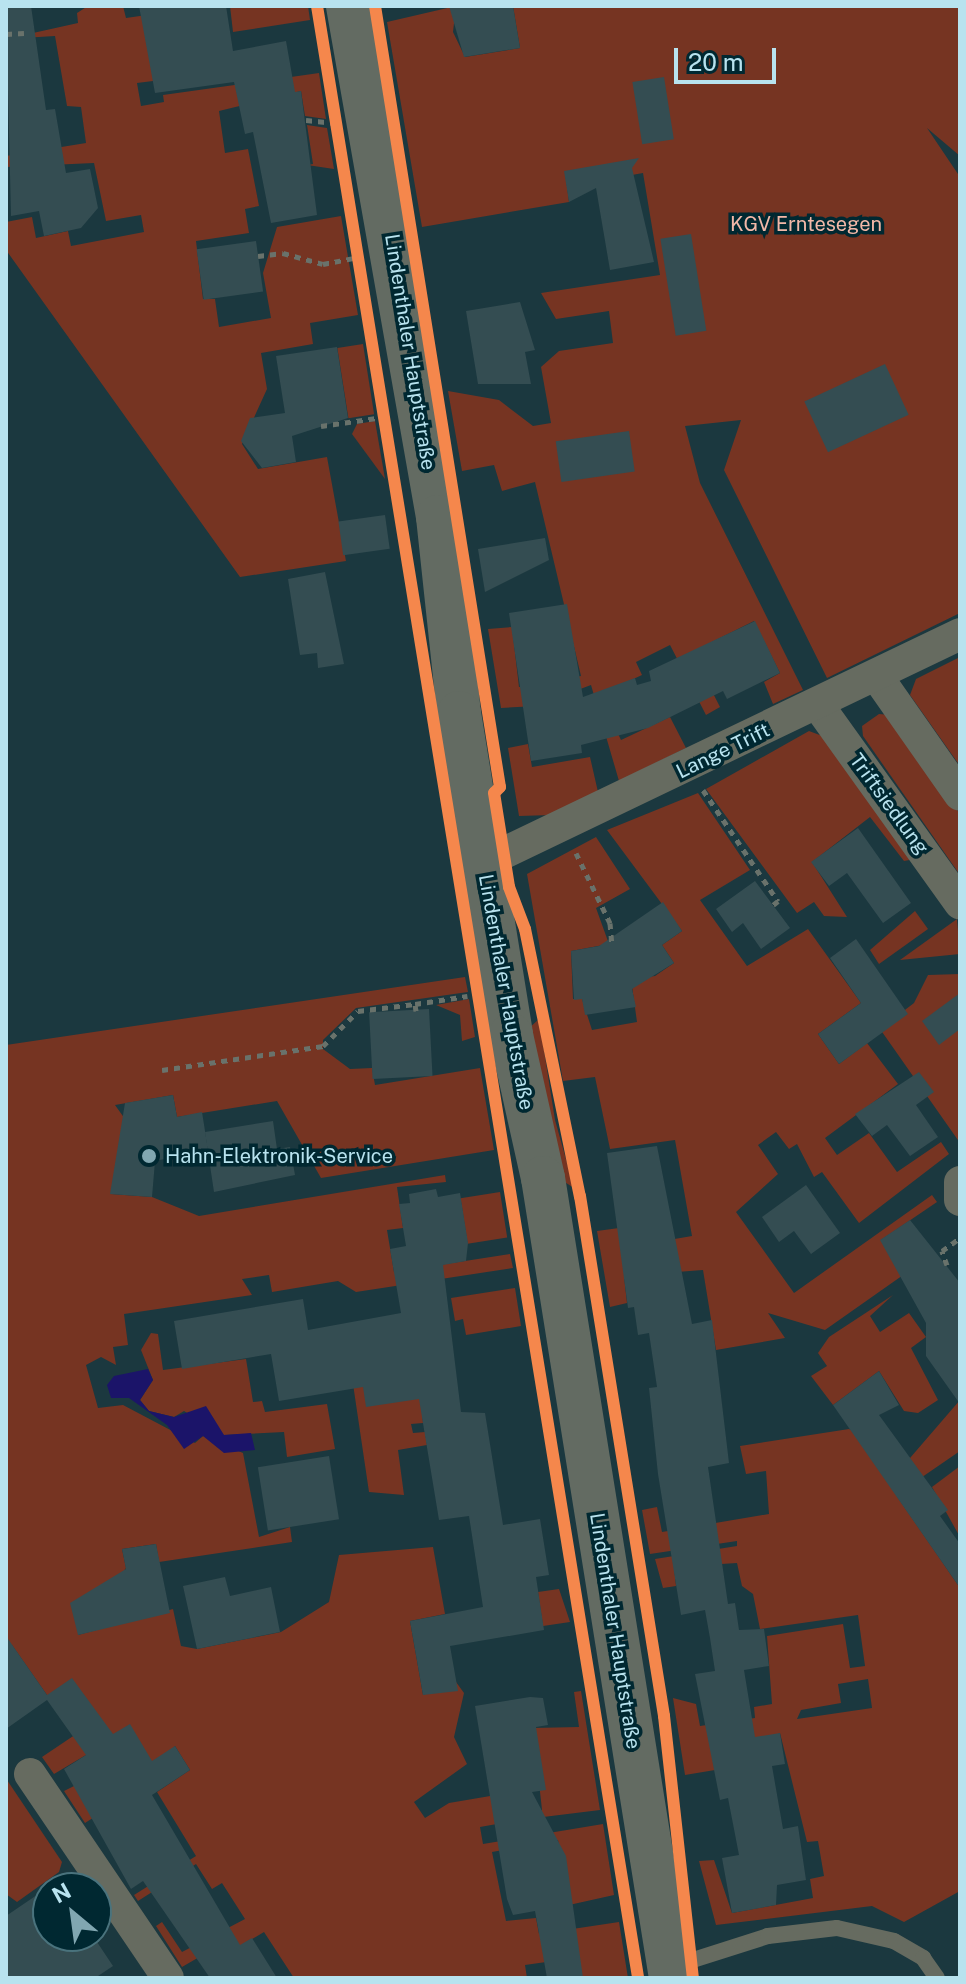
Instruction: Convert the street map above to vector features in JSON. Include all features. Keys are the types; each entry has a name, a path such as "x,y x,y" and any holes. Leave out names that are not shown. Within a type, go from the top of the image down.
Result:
{"street":[{"name":"Lindenthaler Hauptstraße","path":"348,6 438,517 483,863 543,1178 670,1973"},
{"name":"Lange Trift","path":"483,863 818,705 960,634"},
{"path":"876,675 960,795"},
{"name":"Triftsiedlung","path":"818,705 960,903"},
{"path":"960,1182 960,1200"},
{"path":"30,1774 168,1978"}],"lane":[{"path":"670,1973 768,1936 837,1928 894,1941 923,1958 937,1978"}],"path":[{"path":"6,34 24,33"},
{"path":"306,120 335,116 339,138"},
{"path":"258,256 283,253 323,264 359,263 356,243"},
{"path":"382,401 387,430"},
{"path":"321,426 385,416"},
{"path":"698,783 778,901 773,905"},
{"path":"572,846 610,923 612,944"},
{"path":"162,1070 323,1046 358,1011 416,1007 482,992"},
{"path":"947,1265 942,1251 960,1238"}],"green space":[{"path":"88,6 123,6 126,18 154,14 153,81 137,83 141,106 164,102 163,95 319,73 326,119 305,116 301,91 219,111 225,153 248,149 259,206 245,209 249,233 196,241 203,299 215,299 219,327 271,318 263,273 277,227 341,216 358,315 310,323 313,344 261,353 267,389 242,444 258,469 327,457 346,561 240,577 6,250 6,222 32,217 36,238 68,231 71,246 144,232 141,215 106,221 94,163 6,167 6,156 86,143 81,107 67,106 55,36 6,39 78,23 77,13"},
{"path":"230,6 308,6 310,20 233,32"},
{"name":"KGV Erntesegen","path":"456,6 453,32 465,57 520,48 513,6 960,6 960,156 927,128 960,177 960,613 827,678 724,470 741,420 685,426 700,483 803,690 773,704 764,682 780,673 754,621 692,652 720,707 706,715 670,645 636,662 642,675 616,687 610,717 621,740 670,717 686,748 619,781 591,685 575,691 575,704 501,708 488,629 512,627 519,687 581,676 535,482 502,491 494,465 462,471 448,391 499,400 533,426 551,423 541,367 559,351 613,343 609,311 556,319 541,293 660,275 643,173 604,180 565,171 569,202 422,227 387,22"},
{"path":"307,125 327,128 334,169 307,165 313,164"},
{"path":"363,344 374,414 348,418 337,348"},
{"path":"375,421 385,479 352,434 357,424"},
{"path":"960,657 960,766 910,695 916,679"},
{"path":"879,714 891,715 960,814 960,875 863,736 862,726"},
{"path":"809,731 825,737 915,859 904,861 870,817 812,862 847,917 824,916 814,902 797,913 706,789"},
{"path":"528,744 532,767 590,757 598,792 552,815 519,816 508,748"},
{"path":"698,793 750,870 700,900 747,966 808,929 861,1003 818,1034 839,1064 867,1043 898,1084 825,1138 837,1155 869,1133 897,1172 941,1142 949,1154 859,1223 822,1172 814,1177 797,1144 789,1149 776,1132 758,1145 778,1174 736,1212 794,1293 932,1195 937,1202 881,1240 933,1254 825,1330 768,1313 785,1338 716,1350 703,1270 624,1276 627,1303 610,1307 597,1231 619,1228 622,1248 692,1236 675,1140 610,1149 595,1077 563,1081 527,874 596,837 630,889 596,908 609,944 571,951 573,999 582,999 592,1030 637,1022 631,979 655,976 674,963 662,945 682,931 607,830"},
{"path":"915,911 928,929 879,964 870,950"},
{"path":"957,919 960,954 900,960"},
{"path":"960,974 960,1143 880,1029 914,1003 928,975"},
{"path":"465,977 468,992 356,1008 323,1040 323,1049 350,1069 372,1068 375,1085 480,1068 494,1150 321,1178 277,1101 177,1117 173,1095 115,1105 130,1126 111,1194 152,1197 199,1216 445,1175 446,1182 397,1187 403,1228 387,1230 394,1272 510,1254 513,1268 356,1292 338,1281 272,1292 269,1275 242,1279 252,1295 124,1314 128,1345 113,1347 116,1365 101,1357 86,1365 98,1408 123,1405 195,1443 203,1436 243,1453 259,1537 290,1527 292,1542 159,1562 156,1544 122,1549 126,1568 78,1635 173,1609 181,1646 197,1649 281,1632 329,1602 339,1555 433,1547 445,1614 410,1621 423,1695 456,1682 464,1693 454,1737 467,1764 414,1802 425,1818 449,1803 502,1794 508,1822 480,1827 483,1844 603,1824 614,1895 569,1905 558,1840 492,1852 506,1921 536,1918 539,1934 619,1922 628,1978 583,1978 574,1958 525,1965 527,1978 294,1978 264,1932 208,1965 201,1956 182,1967 156,1926 162,1922 182,1952 245,1919 222,1883 212,1889 196,1864 138,1901 134,1895 196,1856 157,1792 190,1770 175,1746 141,1787 85,1823 64,1791 74,1786 86,1755 54,1774 42,1757 100,1718 47,1695 12,1645 6,1649 6,1045"},
{"path":"469,999 475,1037 462,1041 460,1015 436,1005"},
{"path":"539,1019 555,1120 574,1188 560,1179 527,1030"},
{"path":"500,1192 507,1237 468,1244 460,1198"},
{"path":"515,1288 521,1326 466,1335 463,1319 455,1321 451,1298"},
{"path":"893,1295 870,1316 880,1332 909,1313 926,1337 911,1348 938,1400 918,1413 904,1411 879,1371 833,1405 811,1376 827,1366 818,1353 829,1337"},
{"path":"151,1333 158,1334 163,1370 246,1359 253,1402 262,1401 265,1412 327,1404 335,1449 287,1457 284,1432 224,1435 184,1411 174,1417 149,1411 140,1400 153,1380 141,1350"},
{"path":"349,1357 421,1398 423,1423 411,1424 413,1433 425,1432 427,1445 398,1450 404,1495 369,1492"},
{"path":"960,1400 960,1451 896,1495 960,1588 960,1891 904,1922 872,1906 716,1925 699,1861 714,1860 732,1913 813,1898 810,1879 824,1876 818,1841 807,1842 780,1733 715,1770 685,1775 673,1698 696,1704 700,1726 755,1718 754,1707 772,1704 767,1636 843,1624 850,1668 865,1666 858,1615 760,1629 753,1594 742,1586 737,1563 674,1567 676,1586 663,1588 655,1559 737,1546 737,1541 650,1554 642,1510 657,1507 662,1532 769,1514 766,1471 746,1474 740,1446 849,1429 910,1458","holes":["868,1679 872,1708 797,1719 801,1710 841,1703 838,1684"]},
{"path":"960,1466 960,1537 932,1487"},
{"path":"559,1589 570,1622 543,1626 538,1592"},
{"path":"581,1691 600,1810 527,1819 542,1810 533,1728 579,1727 574,1692"},
{"path":"7,1780 62,1862 59,1872 32,1872 32,1891 17,1902 6,1894"}],"shaded area":[{"path":"148,1369 153,1380 140,1400 149,1411 174,1417 206,1406 224,1435 251,1433 255,1450 224,1453 203,1436 184,1449 167,1425 129,1398 111,1398 107,1385 114,1376"}],"building":[{"path":"6,6 31,6 46,110 55,109 66,173 90,169 98,208 81,228 44,236 39,211 11,216"},
{"path":"139,6 226,6 233,51 286,41 295,92 301,91 317,215 271,223 253,132 245,134 234,82 155,93"},
{"path":"449,6 513,6 520,48 464,57"},
{"path":"664,77 674,139 642,144 632,82"},
{"path":"639,158 632,168 654,262 610,270 596,188 569,202 564,171"},
{"path":"691,234 706,331 676,336 660,239"},
{"path":"256,241 263,292 204,300 197,249"},
{"path":"520,302 535,350 525,352 531,384 478,384 466,311"},
{"path":"337,347 348,418 292,436 296,462 262,468 241,441 250,418 285,413 276,356"},
{"path":"885,364 909,415 828,452 804,402"},
{"path":"629,431 635,472 561,482 556,441"},
{"path":"385,515 390,549 343,555 338,522"},
{"path":"545,538 549,560 485,592 478,549"},
{"path":"325,572 344,664 318,668 317,653 300,655 288,579"},
{"path":"567,604 583,697 635,678 637,685 651,681 649,671 755,621 780,673 727,699 723,691 648,728 581,745 582,753 531,761 509,613"},
{"path":"858,828 911,903 883,923 847,873 829,886 811,862"},
{"path":"755,881 790,928 761,949 743,923 732,932 716,909"},
{"path":"663,902 682,931 662,945 674,963 632,989 636,1007 585,1015 582,999 574,1000 571,951 599,946"},
{"path":"856,939 908,1014 839,1064 818,1034 861,1003 830,958"},
{"path":"960,993 960,1029 939,1045 922,1021"},
{"path":"429,1009 433,1076 373,1079 369,1012"},
{"path":"919,1072 934,1092 916,1105 938,1137 910,1156 887,1125 872,1136 855,1114"},
{"name":"Hahn-Elektronik-Service","path":"173,1095 177,1117 202,1112 208,1150 155,1161 152,1197 110,1194 125,1103"},
{"path":"273,1121 277,1149 290,1147 295,1175 214,1192 205,1132"},
{"path":"657,1146 692,1324 712,1320 729,1463 708,1467 728,1604 735,1603 739,1630 764,1629 769,1666 744,1670 755,1737 780,1733 785,1764 772,1766 783,1829 798,1826 806,1880 777,1885 776,1905 732,1913 722,1858 739,1855 728,1798 720,1800 695,1674 715,1671 710,1638 705,1610 681,1615 658,1474 649,1388 657,1387 649,1333 638,1335 634,1307 628,1308 607,1153"},
{"path":"806,1185 840,1233 811,1254 794,1231 779,1242 762,1217"},
{"path":"436,1189 438,1197 460,1193 468,1243 466,1261 443,1265 461,1412 485,1413 503,1525 540,1519 549,1575 536,1577 544,1630 450,1646 458,1691 423,1695 410,1621 483,1607 469,1516 439,1520 419,1399 366,1407 363,1387 279,1401 271,1354 182,1369 174,1321 303,1299 308,1330 401,1313 390,1249 406,1246 399,1204 410,1203 409,1194"},
{"path":"910,1220 960,1283 960,1404 926,1356 926,1323 880,1240"},
{"path":"879,1371 899,1405 879,1415 948,1510 940,1516 960,1544 960,1588 833,1405"},
{"path":"329,1456 339,1519 268,1530 258,1467"},
{"path":"156,1544 170,1613 78,1635 70,1603 126,1569 122,1549"},
{"path":"225,1577 230,1596 271,1587 280,1632 197,1649 183,1586"},
{"path":"6,1636 47,1695 72,1678 113,1734 130,1724 152,1761 175,1746 190,1770 152,1795 240,1945 252,1938 277,1978 210,1978 143,1881 131,1889 64,1769 86,1755 47,1700 6,1729"},
{"path":"530,1697 543,1698 548,1725 536,1727 546,1790 532,1792 566,1856 583,1978 547,1978 535,1911 513,1915 507,1899 475,1706"},
{"path":"32,1898 32,1952 104,1952 113,1966 95,1978 6,1978 6,1916"}],"cycle path":[{"path":"317,6 638,1978"},
{"path":"375,6 500,787 494,793 509,887 525,929 580,1196 664,1716 693,1978"}],"place":[{"name":"Hahn-Elektronik-Service","path":"149,1156"}]}
